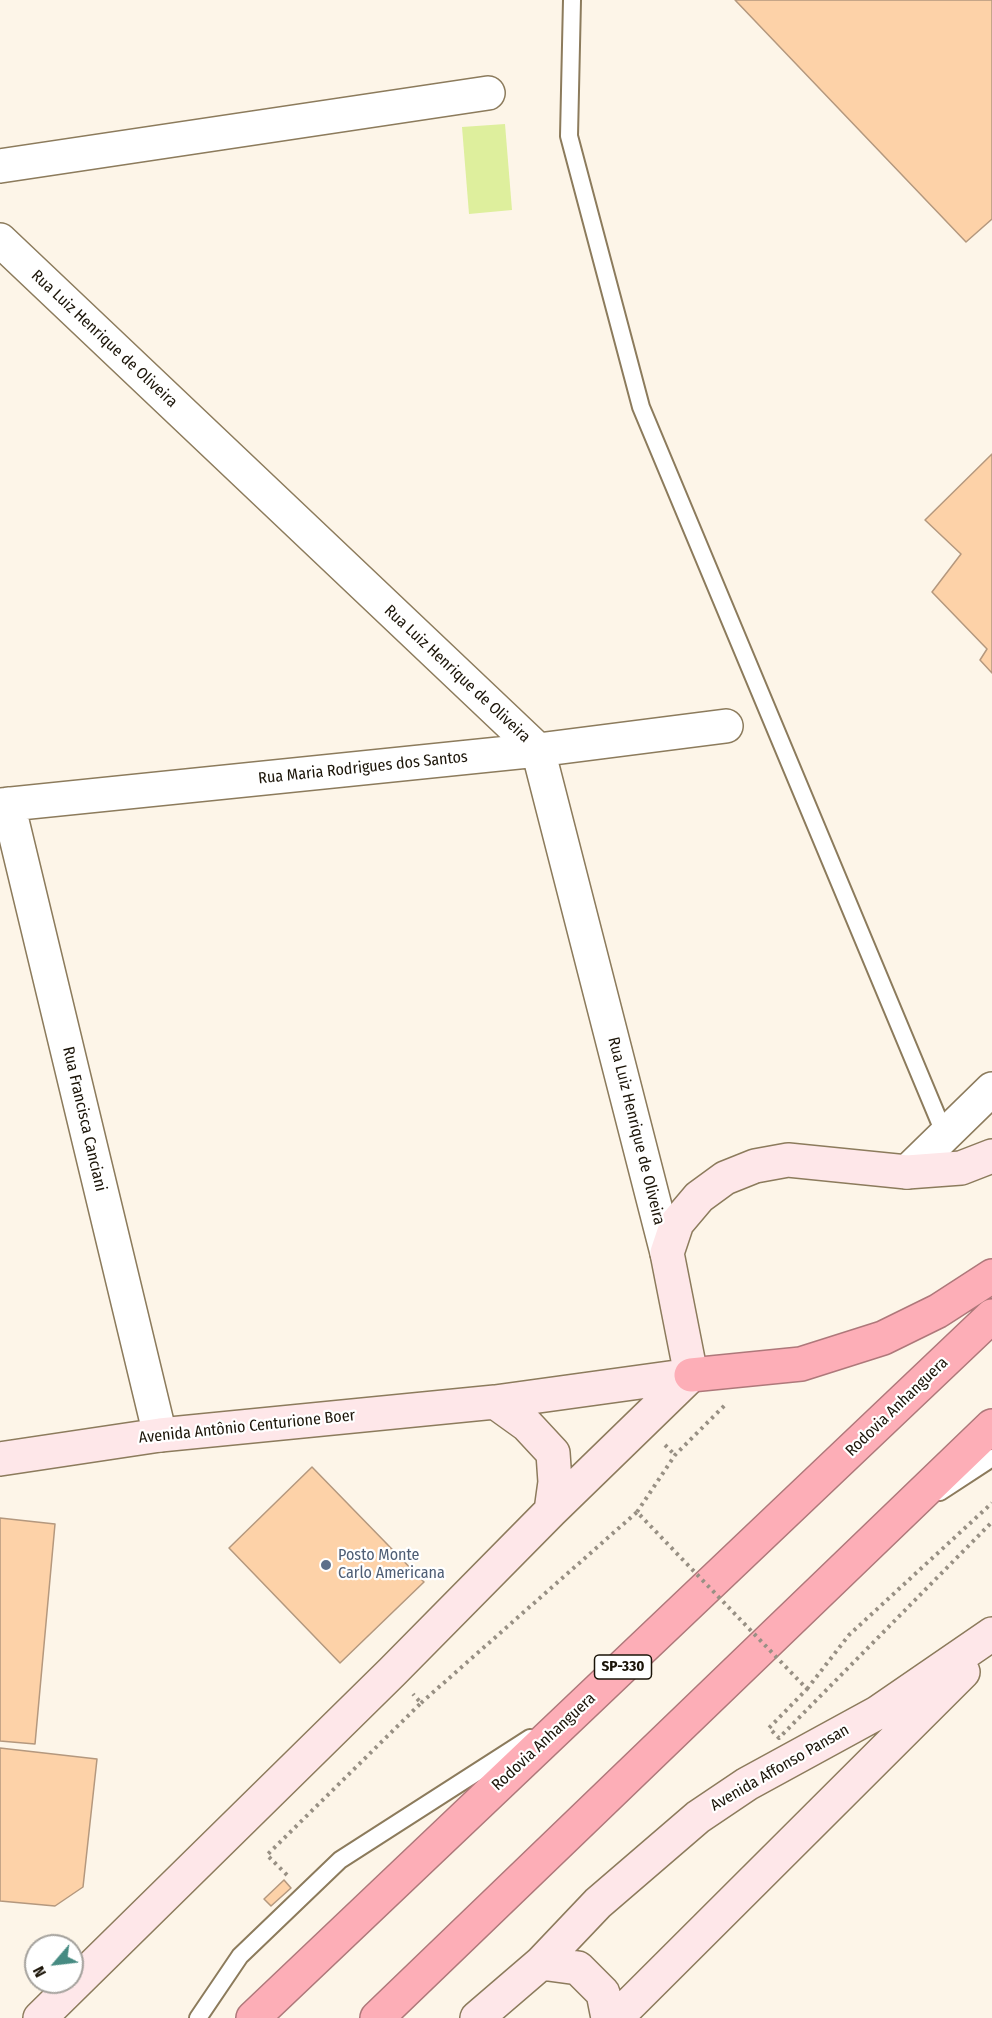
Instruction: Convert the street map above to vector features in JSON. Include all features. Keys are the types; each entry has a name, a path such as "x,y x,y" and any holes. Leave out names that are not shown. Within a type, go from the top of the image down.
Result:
{"highway":[{"path":"692,1375 801,1364 883,1338 938,1311 992,1276"},
{"name":"Rodovia Anhanguera","path":"253,2018 992,1316"},
{"path":"377,2018 992,1426"}],"main road":[{"path":"40,2018 392,1672 551,1511 692,1375 667,1253 677,1223 699,1197 725,1178 755,1166 788,1160 907,1172 961,1168 992,1156"},
{"name":"Avenida Antônio Centurione Boer","path":"0,1459 160,1435 495,1402 692,1375"},
{"path":"495,1402 527,1425 553,1454 555,1482 551,1511"},
{"name":"Avenida Affonso Pansan","path":"477,2018 541,1963 598,1903 698,1817 747,1784 877,1713 992,1634"},
{"path":"616,2018 992,1643"},
{"path":"541,1963 579,1968 603,1994 608,2018"}],"street":[{"path":"0,166 488,93"},
{"name":"Rua Luiz Henrique de Oliveira","path":"0,240 538,750 667,1253"},
{"name":"Rua Maria Rodrigues dos Santos","path":"4,804 538,750 726,726"},
{"name":"Rua Francisca Canciani","path":"4,804 160,1435"},
{"path":"907,1172 992,1089"}],"lane":[{"path":"572,0 569,136 641,407 945,1135"},
{"path":"900,1515 966,1477 992,1458"},
{"path":"198,2018 240,1956 340,1860 588,1700"}],"path":[{"path":"287,1875 267,1855 421,1703 638,1512 675,1455 762,1368"},
{"path":"992,1503 849,1635 807,1689 769,1728 779,1738 992,1522"},
{"path":"638,1512 807,1689"}],"green space":[{"path":"505,124 512,210 469,214 462,127"}],"building":[{"path":"735,0 992,0 992,219 966,242"},
{"path":"992,454 992,673 980,660 987,649 932,592 961,554 925,520"},
{"name":"Posto Monte Carlo Americana","path":"312,1467 424,1582 340,1663 229,1548"},
{"path":"0,1518 55,1524 35,1744 0,1741"},
{"path":"0,1748 97,1759 83,1887 55,1906 0,1901"},
{"path":"284,1880 291,1888 271,1906 264,1899"}],"place":[{"name":"Posto Monte Carlo Americana","path":"326,1565"}]}
